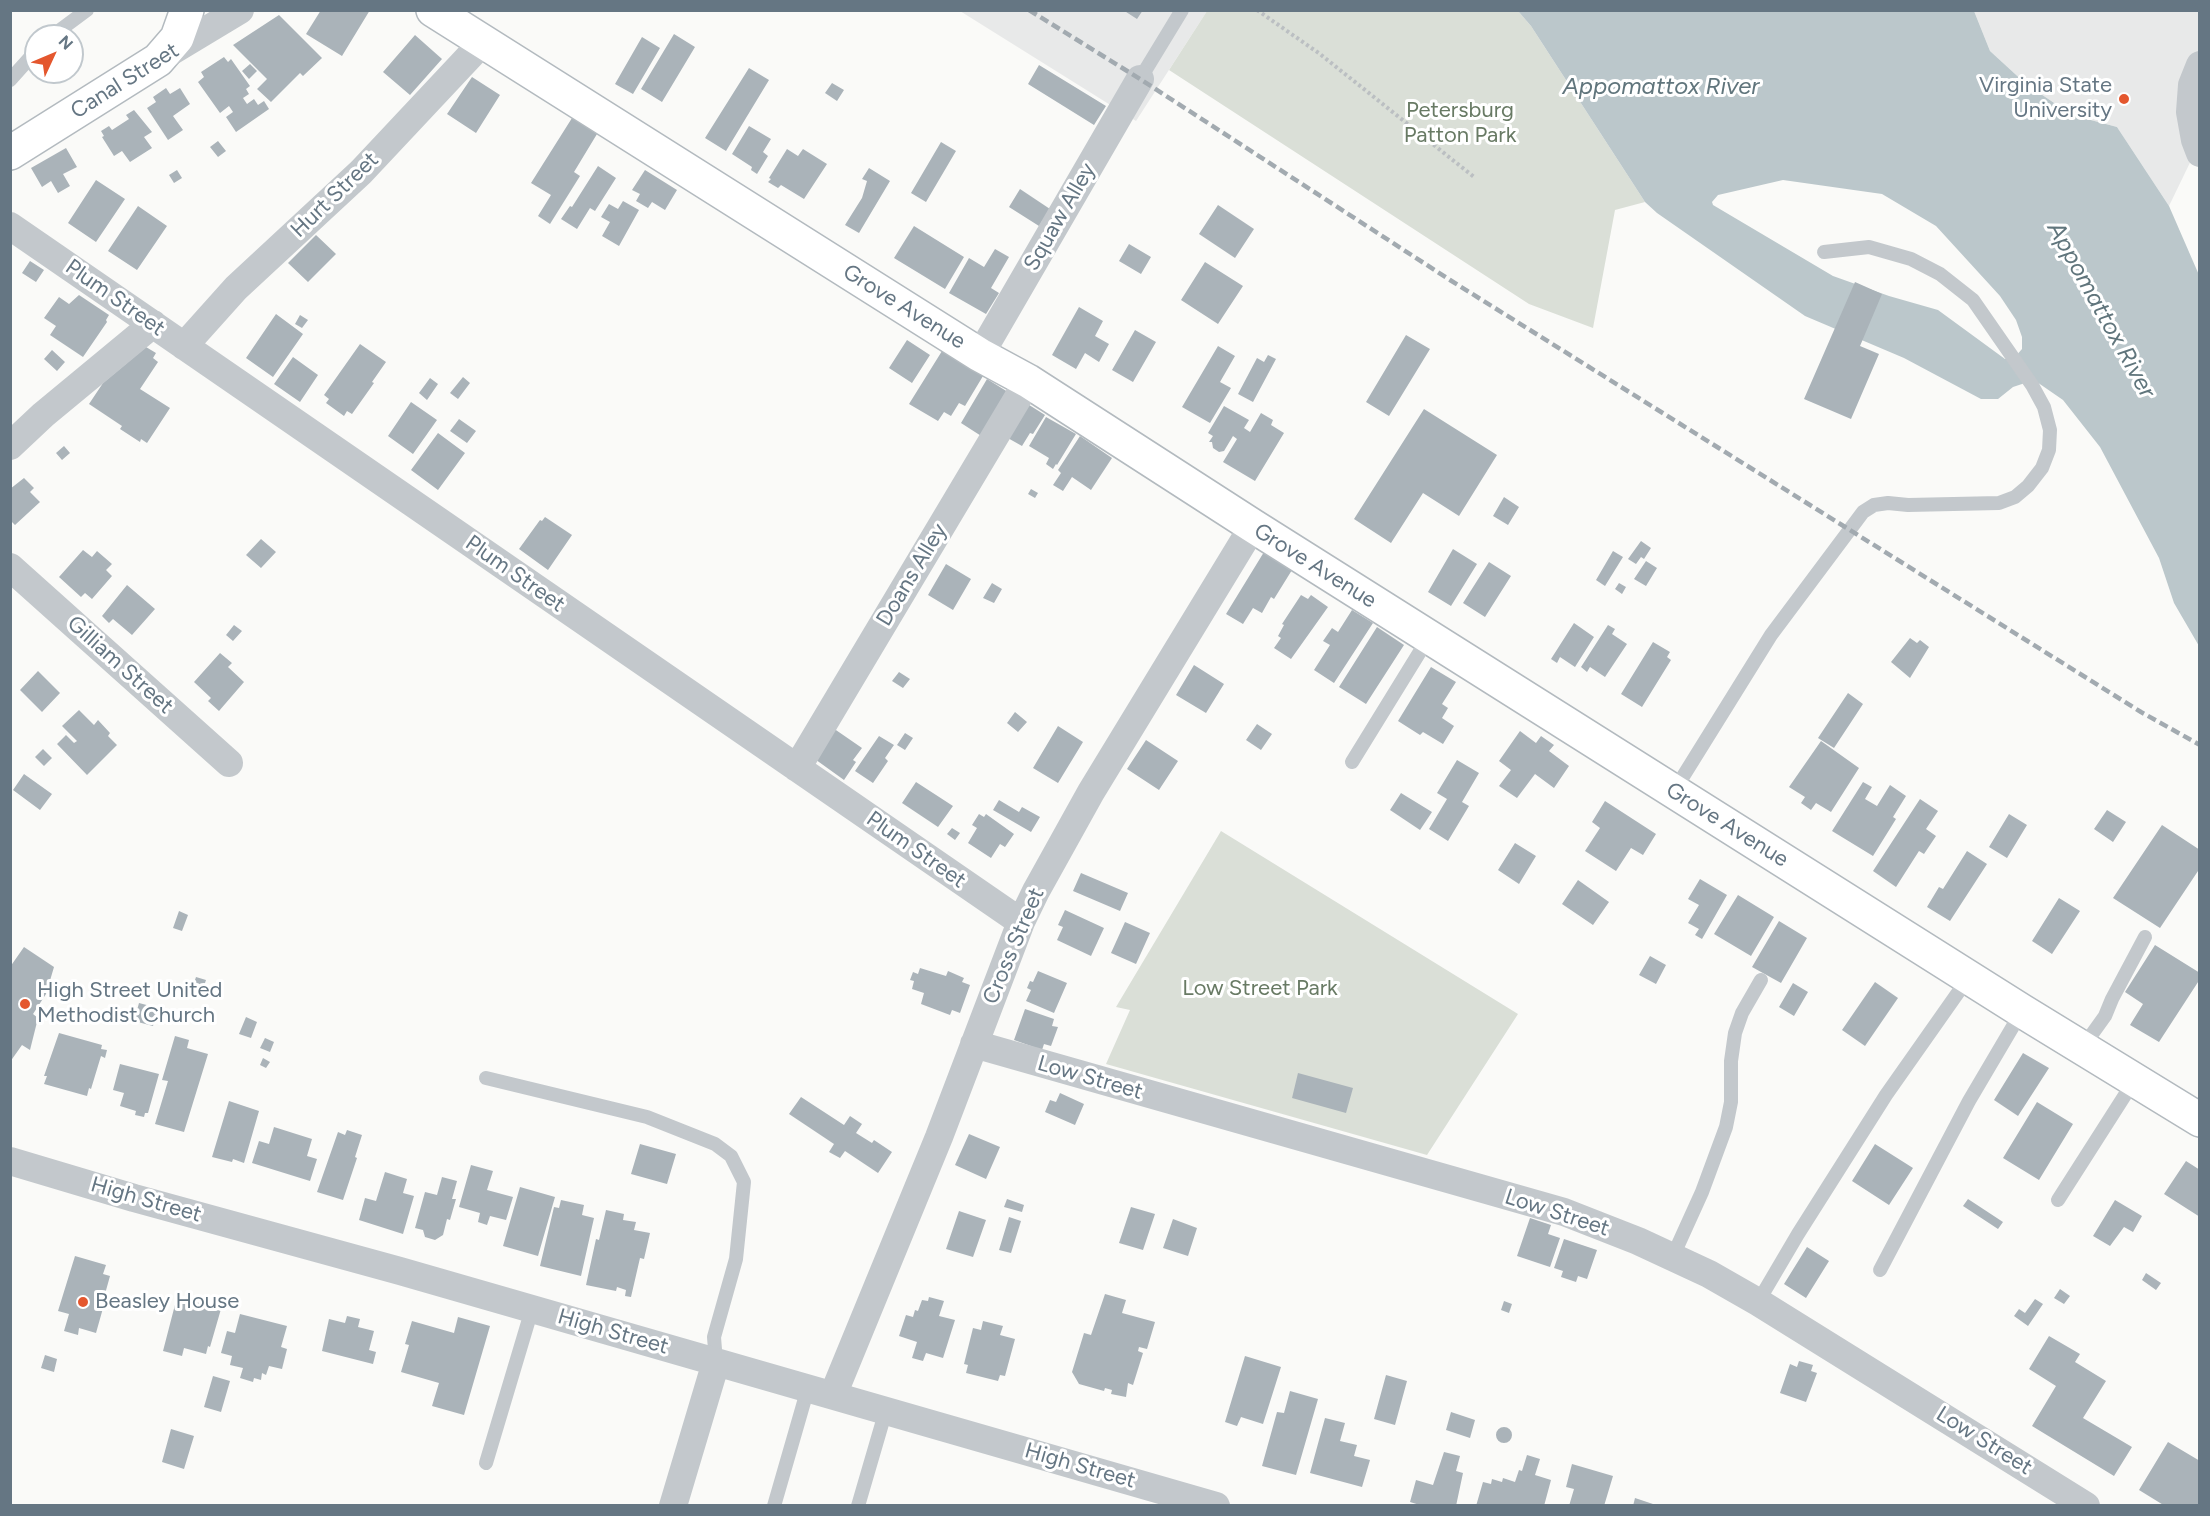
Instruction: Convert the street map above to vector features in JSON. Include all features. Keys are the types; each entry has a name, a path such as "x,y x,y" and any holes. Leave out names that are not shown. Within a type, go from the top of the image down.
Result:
{"main road":[{"path":"158,60 177,38 187,10"},
{"name":"Grove Avenue","path":"432,10 980,355 1028,381 1253,526 2022,1011 2199,1120"},
{"name":"Canal Street","path":"10,153 158,60"}],"street":[{"name":"Canal Street","path":"158,60 240,10"},
{"name":"Hurt Street","path":"184,346 236,288 361,171 483,42"},
{"path":"2199,65 2192,85 2190,112 2199,153"},
{"name":"Squaw Alley","path":"980,355 1140,79"},
{"name":"Plum Street","path":"10,226 1021,922"},
{"path":"10,446 43,415 153,324"},
{"name":"Doans Alley","path":"797,768 1028,381"},
{"name":"Cross Street","path":"821,1391 935,1148 1021,922 1036,891 1091,792 1253,526"},
{"name":"Gilliam Street","path":"10,567 229,763"},
{"name":"Low Street","path":"974,1044 1564,1212 1673,1256 1758,1302 2086,1506"},
{"name":"High Street","path":"10,1161 821,1391 1216,1506"},
{"path":"673,1506 716,1362"}],"lane":[{"path":"68,24 87,10"},
{"path":"1140,79 1182,10"},
{"path":"10,80 24,64"},
{"path":"1674,791 1771,635 1863,512 1874,505 1888,503 1908,505 1999,503 2015,497 2028,486 2042,468 2049,450 2050,430 2044,407 2032,385 1973,300 1940,274 1911,259 1869,247 1824,252"},
{"path":"1352,762 1429,637"},
{"path":"2082,1048 2105,1016 2145,937"},
{"path":"1758,1302 1886,1095 1969,977"},
{"path":"1673,1256 1702,1192 1726,1127 1731,1102 1731,1061 1735,1034 1742,1013 1761,980"},
{"path":"1880,1270 1969,1101 2022,1011"},
{"path":"486,1078 647,1117 715,1144 730,1156 744,1182 736,1259 714,1337 716,1362"},
{"path":"2058,1200 2134,1081"},
{"path":"486,1463 532,1309"},
{"path":"774,1506 821,1391"},
{"path":"858,1506 886,1410"}],"path":[{"path":"1257,10 1320,54 1474,177"}],"shaded area":[{"path":"960,11 1207,11 1136,121"},
{"name":"Virginia State University","path":"1974,11 2199,11 2199,144 2169,206 2117,127 2072,115 2026,84 1990,51"}],"green space":[{"name":"Petersburg Patton Park","path":"1207,11 1518,11 1531,26 1645,202 1615,210 1593,328 1529,304 1169,70"},
{"name":"Low Street Park","path":"1221,831 1518,1014 1427,1155 1106,1064 1130,1010 1116,1007"}],"water":[{"name":"Appomattox River","path":"1518,11 1974,11 1990,51 2026,84 2072,115 2117,127 2169,206 2199,275 2199,646 2174,603 2159,558 2100,447 2063,400 2034,380 2013,387 1998,399 1981,399 1904,358 1805,316 1657,213 1645,202 1531,26","holes":["1783,180 1882,194 1936,226 2000,296 2016,320 2022,337 2022,349 2015,357 2005,359 1938,310 1833,276 1713,205 1712,202 1718,195"]}],"building":[{"path":"321,10 370,10 342,56 306,34"},
{"path":"1123,10 1143,10 1137,19"},
{"path":"279,15 322,58 303,76 300,73 271,102 257,89 267,79 233,45"},
{"path":"674,34 695,47 662,102 641,89"},
{"path":"415,35 442,59 410,95 383,72"},
{"path":"642,37 660,48 633,94 615,84"},
{"path":"224,57 228,62 231,59 250,86 246,89 249,94 243,98 247,104 254,99 258,105 264,101 269,109 236,132 226,117 233,112 229,106 220,113 198,82 204,77 201,72"},
{"path":"250,64 257,71 249,79 242,71"},
{"path":"1039,65 1106,106 1094,125 1028,84"},
{"path":"749,68 769,80 726,151 705,138"},
{"path":"472,77 500,95 476,133 447,114"},
{"path":"832,83 844,90 837,101 825,93"},
{"path":"166,88 170,94 180,88 190,104 173,116 183,130 168,140 147,108 156,102 153,97"},
{"path":"134,110 152,132 144,137 152,148 130,162 122,151 114,156 102,137 104,136 101,131 109,126 112,130 129,119 126,115"},
{"path":"572,118 597,134 574,172 580,176 550,224 538,216 551,195 531,183"},
{"path":"749,126 771,139 763,152 768,156 757,174 751,170 752,167 732,154"},
{"path":"218,141 226,151 218,157 210,147"},
{"path":"941,142 956,151 926,202 911,193"},
{"path":"66,148 77,167 63,174 70,186 58,193 51,181 42,187 31,168"},
{"path":"787,149 798,156 803,149 827,164 804,199 781,185 778,188 768,182"},
{"path":"598,166 616,178 595,211 590,208 577,229 561,219 570,206 572,207"},
{"path":"869,168 890,181 859,233 845,225 862,198 867,181 862,179"},
{"path":"177,170 182,178 174,183 169,175"},
{"path":"645,170 677,190 665,210 652,202 648,208 636,201 640,194 632,190"},
{"path":"96,180 125,199 96,242 68,223"},
{"path":"1020,189 1050,209 1039,226 1009,207"},
{"path":"623,201 639,210 619,246 602,236 610,222 601,217 609,204 618,209"},
{"path":"1218,205 1254,229 1235,258 1199,234"},
{"path":"138,206 167,226 137,270 108,251"},
{"path":"914,226 964,257 945,289 894,258"},
{"path":"316,235 336,254 308,282 288,263"},
{"path":"1129,244 1151,257 1141,274 1119,261"},
{"path":"995,249 1009,257 991,288 999,293 986,314 949,293 969,258 984,267"},
{"path":"30,261 44,270 36,282 22,273"},
{"path":"1205,262 1243,286 1218,324 1181,300"},
{"path":"1855,282 1882,294 1860,346 1879,354 1851,419 1804,399"},
{"path":"79,295 109,315 107,322 83,357 50,335 56,326 44,318 59,297 69,304"},
{"path":"1079,307 1103,321 1095,336 1109,344 1099,362 1085,353 1076,369 1052,355"},
{"path":"276,314 303,334 273,377 246,358"},
{"path":"300,315 308,320 302,328 295,324"},
{"path":"1135,330 1156,342 1133,382 1112,370"},
{"path":"1406,335 1430,349 1389,416 1366,402"},
{"path":"907,340 930,355 912,383 889,368"},
{"path":"360,344 386,362 352,414 347,411 344,416 326,403 329,399 324,395"},
{"path":"1218,346 1235,356 1220,382 1231,388 1210,423 1182,407"},
{"path":"146,347 156,353 153,358 158,362 140,389 170,408 147,443 141,439 140,442 120,429 122,426 89,404 103,383"},
{"path":"52,350 65,362 57,371 44,359"},
{"path":"942,351 983,376 965,406 959,403 951,416 944,412 938,421 909,404"},
{"path":"1268,355 1276,359 1253,402 1238,394 1257,358 1264,362"},
{"path":"293,357 318,375 300,402 274,384"},
{"path":"463,377 470,383 458,399 450,393"},
{"path":"430,378 438,384 427,400 419,393"},
{"path":"987,379 1016,397 989,441 961,423"},
{"path":"411,402 437,420 413,454 388,436"},
{"path":"1026,403 1045,415 1022,446 1006,437"},
{"path":"1224,406 1249,420 1244,428 1250,432 1261,413 1273,420 1271,425 1284,433 1255,481 1223,462 1237,439 1233,436 1224,451 1219,452 1213,448 1212,442 1209,442 1213,436 1208,433"},
{"path":"1424,409 1497,455 1459,516 1423,493 1391,543 1354,519"},
{"path":"1046,417 1076,434 1053,469 1046,464 1049,458 1029,446"},
{"path":"459,419 476,431 467,443 450,431"},
{"path":"438,433 465,453 438,490 411,470"},
{"path":"1080,436 1112,458 1091,490 1072,477 1063,491 1053,485 1061,473 1058,470"},
{"path":"64,446 70,453 62,460 56,453"},
{"path":"24,478 34,488 30,492 40,502 15,525 10,520 10,489"},
{"path":"1031,489 1038,493 1035,498 1028,494"},
{"path":"1504,497 1519,507 1508,525 1493,516"},
{"path":"545,517 572,535 548,570 519,549 540,520 542,521"},
{"path":"261,539 276,552 261,568 246,555"},
{"path":"1641,541 1651,548 1644,559 1641,557 1636,564 1628,559"},
{"path":"1453,549 1477,564 1451,606 1428,592"},
{"path":"83,550 92,557 97,551 112,564 106,570 112,576 92,599 85,593 81,597 59,577"},
{"path":"1613,551 1623,557 1605,586 1596,580"},
{"path":"1264,552 1292,570 1274,599 1271,597 1262,613 1253,608 1243,624 1226,614"},
{"path":"1646,561 1657,568 1646,586 1634,579"},
{"path":"1489,562 1511,576 1485,617 1463,603"},
{"path":"946,564 971,579 953,610 928,595"},
{"path":"992,583 1002,589 994,603 983,598"},
{"path":"1619,583 1626,587 1622,594 1615,589"},
{"path":"127,585 155,609 132,635 113,619 109,623 102,616"},
{"path":"1301,595 1308,599 1311,595 1328,607 1291,659 1274,648 1281,638 1278,636 1284,625 1282,624"},
{"path":"1352,610 1373,623 1334,683 1314,670 1330,645 1323,641 1332,628 1338,632"},
{"path":"1574,623 1594,637 1575,667 1560,657 1557,663 1551,659"},
{"path":"234,625 242,631 233,641 226,635"},
{"path":"1608,625 1615,629 1612,634 1627,644 1605,677 1590,667 1587,672 1581,667"},
{"path":"1377,627 1404,645 1366,704 1339,687"},
{"path":"1910,638 1917,643 1920,640 1929,647 1910,678 1891,662"},
{"path":"1653,642 1670,652 1667,657 1671,660 1642,707 1621,694"},
{"path":"220,653 232,663 228,667 244,682 219,711 208,701 211,698 194,682"},
{"path":"1194,665 1224,684 1206,713 1176,695"},
{"path":"1431,667 1456,682 1442,704 1448,708 1442,718 1454,726 1443,744 1423,732 1420,735 1398,721"},
{"path":"38,671 60,693 42,712 20,690"},
{"path":"899,672 910,679 903,688 892,681"},
{"path":"1848,693 1863,704 1834,748 1818,738"},
{"path":"79,710 94,725 98,720 117,745 87,775 57,744 66,735 74,743 77,741 62,726"},
{"path":"1015,712 1027,722 1018,732 1007,723"},
{"path":"1257,724 1272,734 1261,750 1246,740"},
{"path":"1058,726 1083,742 1058,783 1033,768"},
{"path":"833,728 862,748 853,760 856,762 844,780 812,757"},
{"path":"1520,731 1536,743 1541,736 1554,745 1549,751 1569,766 1554,788 1535,774 1517,798 1499,786 1511,770 1499,761"},
{"path":"905,733 913,738 905,750 897,745"},
{"path":"879,736 894,745 885,758 888,761 873,783 855,771"},
{"path":"1146,740 1178,761 1159,790 1127,769"},
{"path":"1821,741 1859,768 1831,812 1816,803 1811,810 1801,803 1805,797 1789,787"},
{"path":"43,749 52,758 44,766 35,757"},
{"path":"1457,760 1479,773 1462,802 1469,806 1448,841 1429,829 1447,799 1437,793"},
{"path":"24,774 52,794 40,810 13,790"},
{"path":"916,782 953,806 938,827 902,803"},
{"path":"1863,782 1872,787 1865,799 1877,806 1890,785 1906,796 1893,817 1896,819 1873,856 1832,831"},
{"path":"1401,793 1432,812 1420,830 1390,810"},
{"path":"1920,799 1938,811 1926,829 1936,836 1924,854 1919,851 1896,887 1873,871"},
{"path":"999,800 1019,812 1022,807 1040,817 1031,832 993,810"},
{"path":"1605,801 1656,834 1643,855 1631,848 1616,871 1585,851 1600,828 1592,822"},
{"path":"2107,810 2126,822 2113,842 2094,829"},
{"path":"979,814 984,817 986,814 1014,834 1005,847 1000,844 991,858 968,843 977,828 972,825"},
{"path":"2009,814 2027,825 2007,858 1989,847"},
{"path":"2162,825 2200,850 2200,868 2160,928 2113,898"},
{"path":"952,828 960,833 955,840 947,834"},
{"path":"1515,843 1536,856 1519,884 1498,870"},
{"path":"1967,851 1987,864 1950,921 1927,907 1939,887 1943,889"},
{"path":"1081,873 1128,893 1120,911 1073,891"},
{"path":"1700,879 1727,895 1702,939 1695,935 1699,929 1688,923 1699,905 1688,899"},
{"path":"1578,880 1609,902 1593,925 1562,904"},
{"path":"1738,895 1774,917 1751,956 1714,934"},
{"path":"2059,898 2080,911 2052,954 2032,941"},
{"path":"1065,910 1104,928 1091,956 1057,940 1063,927 1058,925"},
{"path":"179,911 188,915 182,931 173,928"},
{"path":"1779,921 1807,938 1781,983 1752,967"},
{"path":"1125,922 1150,933 1136,964 1111,953"},
{"path":"2155,945 2200,973 2200,979 2159,1042 2130,1025 2143,1004 2125,992"},
{"name":"High Street United Methodist Church","path":"24,947 54,967 46,994 33,1014 38,1018 30,1050 22,1045 10,1062 10,967"},
{"path":"1650,956 1666,965 1656,984 1639,975"},
{"path":"920,968 946,976 948,971 964,978 962,982 970,985 960,1013 952,1010 950,1015 921,1004 924,993 912,989 914,981 910,980 913,972 918,974"},
{"path":"1038,971 1067,983 1054,1013 1026,1001 1031,990 1027,988"},
{"path":"196,977 206,980 202,992 192,989"},
{"path":"1875,982 1898,998 1865,1046 1842,1030"},
{"path":"1793,983 1808,992 1794,1016 1779,1007"},
{"path":"139,1003 158,1008 153,1026 134,1021"},
{"path":"1025,1009 1054,1019 1052,1026 1058,1027 1051,1046 1044,1044 1042,1050 1014,1040"},
{"path":"246,1017 257,1022 251,1038 239,1034"},
{"path":"59,1033 102,1045 101,1049 107,1050 105,1058 101,1056 87,1096 44,1084 47,1076 44,1076"},
{"path":"175,1036 189,1040 187,1048 208,1054 184,1132 155,1124 168,1081 162,1080"},
{"path":"265,1038 274,1042 270,1052 260,1048"},
{"path":"2023,1053 2049,1068 2018,1116 1994,1100"},
{"path":"263,1058 270,1062 266,1068 260,1065"},
{"path":"120,1064 159,1074 148,1113 145,1113 144,1117 135,1115 136,1111 120,1106 124,1093 113,1090"},
{"path":"1298,1073 1353,1088 1346,1113 1292,1098"},
{"path":"1060,1093 1084,1104 1075,1125 1045,1112 1050,1100 1056,1102"},
{"path":"801,1097 844,1125 850,1116 862,1124 856,1133 872,1143 874,1140 892,1152 878,1173 845,1151 840,1158 829,1152 834,1144 789,1114"},
{"path":"229,1101 259,1111 244,1163 233,1159 232,1162 212,1157"},
{"path":"2037,1102 2073,1124 2039,1180 2003,1158"},
{"path":"274,1127 312,1139 307,1156 317,1159 310,1181 252,1163 259,1141 269,1144"},
{"path":"347,1130 362,1135 343,1200 317,1192 338,1132 345,1135"},
{"path":"969,1134 1000,1147 986,1179 955,1165"},
{"path":"640,1144 676,1154 667,1184 631,1174"},
{"path":"1875,1144 1913,1168 1889,1205 1852,1181"},
{"path":"2186,1161 2200,1170 2200,1217 2164,1194"},
{"path":"471,1165 493,1171 487,1190 513,1197 506,1220 490,1216 487,1225 478,1222 480,1213 459,1207"},
{"path":"385,1172 407,1179 403,1193 414,1196 403,1234 359,1220 365,1198 376,1201"},
{"path":"442,1177 457,1181 452,1199 456,1199 443,1235 435,1240 425,1237 423,1230 415,1228 425,1192 437,1195"},
{"path":"520,1187 555,1197 538,1256 503,1246"},
{"path":"1007,1199 1024,1205 1022,1212 1004,1207"},
{"path":"1968,1199 2003,1222 1998,1229 1963,1206"},
{"path":"561,1200 584,1205 582,1215 594,1218 581,1276 540,1266 554,1207 559,1208"},
{"path":"2115,1200 2142,1216 2133,1232 2124,1227 2110,1246 2093,1236"},
{"path":"1131,1207 1155,1214 1143,1250 1119,1243"},
{"path":"606,1210 624,1214 623,1220 636,1222 634,1230 650,1233 644,1259 640,1258 631,1297 625,1296 626,1290 617,1287 616,1291 586,1285 596,1239 599,1240"},
{"path":"959,1211 986,1220 973,1257 946,1249"},
{"path":"1009,1217 1021,1221 1011,1253 999,1250"},
{"path":"1530,1218 1551,1225 1548,1234 1560,1238 1550,1267 1517,1256"},
{"path":"1173,1219 1197,1228 1188,1256 1163,1248"},
{"path":"1564,1239 1597,1250 1587,1279 1578,1276 1576,1282 1561,1277 1563,1271 1554,1268"},
{"path":"1807,1247 1829,1261 1806,1298 1784,1284"},
{"name":"Beasley House","path":"75,1256 106,1265 103,1274 110,1276 96,1333 79,1328 78,1335 64,1331 69,1314 58,1311"},
{"path":"2146,1273 2161,1283 2156,1290 2142,1280"},
{"path":"2060,1289 2070,1296 2064,1304 2054,1298"},
{"path":"1105,1294 1126,1300 1122,1313 1155,1322 1147,1349 1139,1347 1138,1351 1143,1353 1133,1385 1128,1383 1126,1397 1111,1394 1112,1390 1105,1388 1104,1391 1079,1384 1072,1372 1084,1333 1091,1335"},
{"path":"177,1297 221,1309 206,1354 184,1348 182,1356 163,1351"},
{"path":"929,1297 944,1301 939,1316 955,1320 943,1358 926,1353 923,1361 912,1358 917,1342 899,1336 906,1315 913,1317 922,1300 928,1301"},
{"path":"2035,1299 2043,1304 2028,1326 2014,1316 2019,1309 2025,1313"},
{"path":"1504,1301 1512,1304 1509,1313 1501,1310"},
{"path":"240,1314 287,1326 281,1347 287,1349 282,1369 269,1366 266,1375 262,1373 261,1380 254,1378 253,1382 240,1378 243,1368 230,1365 232,1356 221,1353 227,1331 235,1333"},
{"path":"347,1316 360,1319 358,1327 374,1331 369,1350 376,1352 373,1364 322,1351 329,1319 345,1323"},
{"path":"458,1317 490,1326 464,1415 432,1406 439,1383 401,1372 409,1345 405,1344 412,1321 454,1333"},
{"path":"983,1321 1003,1326 1000,1335 1015,1339 1005,1376 1000,1375 998,1381 966,1373 968,1365 964,1364 973,1328 981,1330"},
{"path":"2049,1336 2080,1354 2075,1362 2106,1381 2083,1418 2132,1447 2114,1476 2032,1426 2056,1386 2029,1369"},
{"path":"45,1355 57,1359 54,1372 41,1368"},
{"path":"1245,1356 1281,1367 1263,1424 1241,1417 1237,1426 1225,1422"},
{"path":"1799,1361 1813,1365 1811,1371 1817,1373 1806,1402 1780,1393 1790,1364 1797,1367"},
{"path":"1386,1375 1407,1381 1395,1425 1374,1419"},
{"path":"213,1376 230,1381 221,1412 204,1407"},
{"path":"1290,1391 1318,1399 1296,1475 1262,1466 1277,1412 1284,1413"},
{"path":"1451,1412 1475,1420 1470,1438 1446,1430"},
{"path":"1325,1418 1345,1423 1340,1441 1357,1445 1354,1456 1370,1460 1362,1487 1310,1473"},
{"path":"1504,1427 1510,1429 1512,1435 1510,1441 1504,1443 1498,1441 1496,1435 1498,1429"},
{"path":"171,1429 194,1436 184,1469 162,1462"},
{"path":"2168,1442 2200,1461 2200,1506 2165,1506 2139,1490"},
{"path":"1444,1452 1460,1456 1456,1471 1463,1473 1456,1506 1423,1506 1410,1502 1416,1480 1433,1485"},
{"path":"1527,1455 1540,1459 1535,1475 1551,1480 1544,1506 1476,1506 1483,1482 1491,1484 1492,1479 1502,1482 1503,1478 1515,1482 1519,1470 1522,1471"},
{"path":"1572,1464 1613,1476 1604,1506 1569,1506 1574,1489 1566,1487"},
{"path":"1635,1498 1656,1505 1656,1506 1633,1506"}],"railway":[{"path":"1029,10 1140,79 1450,280 2141,712 2200,745"}],"place":[{"name":"Virginia State University","path":"2124,99"},
{"name":"High Street United Methodist Church","path":"25,1004"},
{"name":"Beasley House","path":"83,1302"}]}
